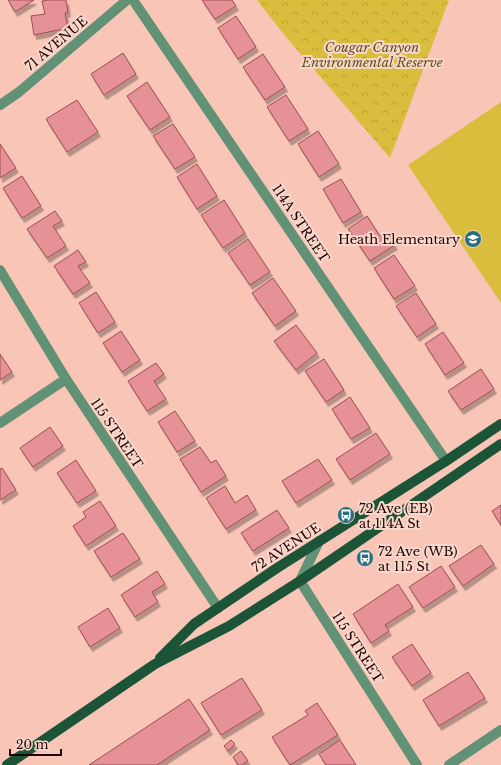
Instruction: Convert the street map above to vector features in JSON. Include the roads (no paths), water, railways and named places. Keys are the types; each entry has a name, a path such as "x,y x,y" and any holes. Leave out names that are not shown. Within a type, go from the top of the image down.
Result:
{"main road":[{"name":"72 AVENUE","path":"154,664 194,624 501,424"},
{"name":"72 AVENUE","path":"8,765 154,664 229,626 300,581 501,444"}],"street":[{"name":"71 AVENUE","path":"0,104 19,92 127,0"},
{"name":"114A STREET","path":"133,0 446,461"},
{"name":"115 STREET","path":"0,270 66,379 218,608"},
{"path":"0,423 66,379"},
{"path":"300,581 319,542"},
{"name":"115 STREET","path":"300,581 418,765"},
{"path":"449,765 501,730"}],"place":[{"name":"Heath Elementary","path":"473,239"},
{"name":"72 Ave (EB) at 114A St","path":"346,515"},
{"name":"72 Ave (WB) at 115 St","path":"365,558"}],"park label":[{"name":"Cougar Canyon Environmental Reserve","path":"372,54"}]}
